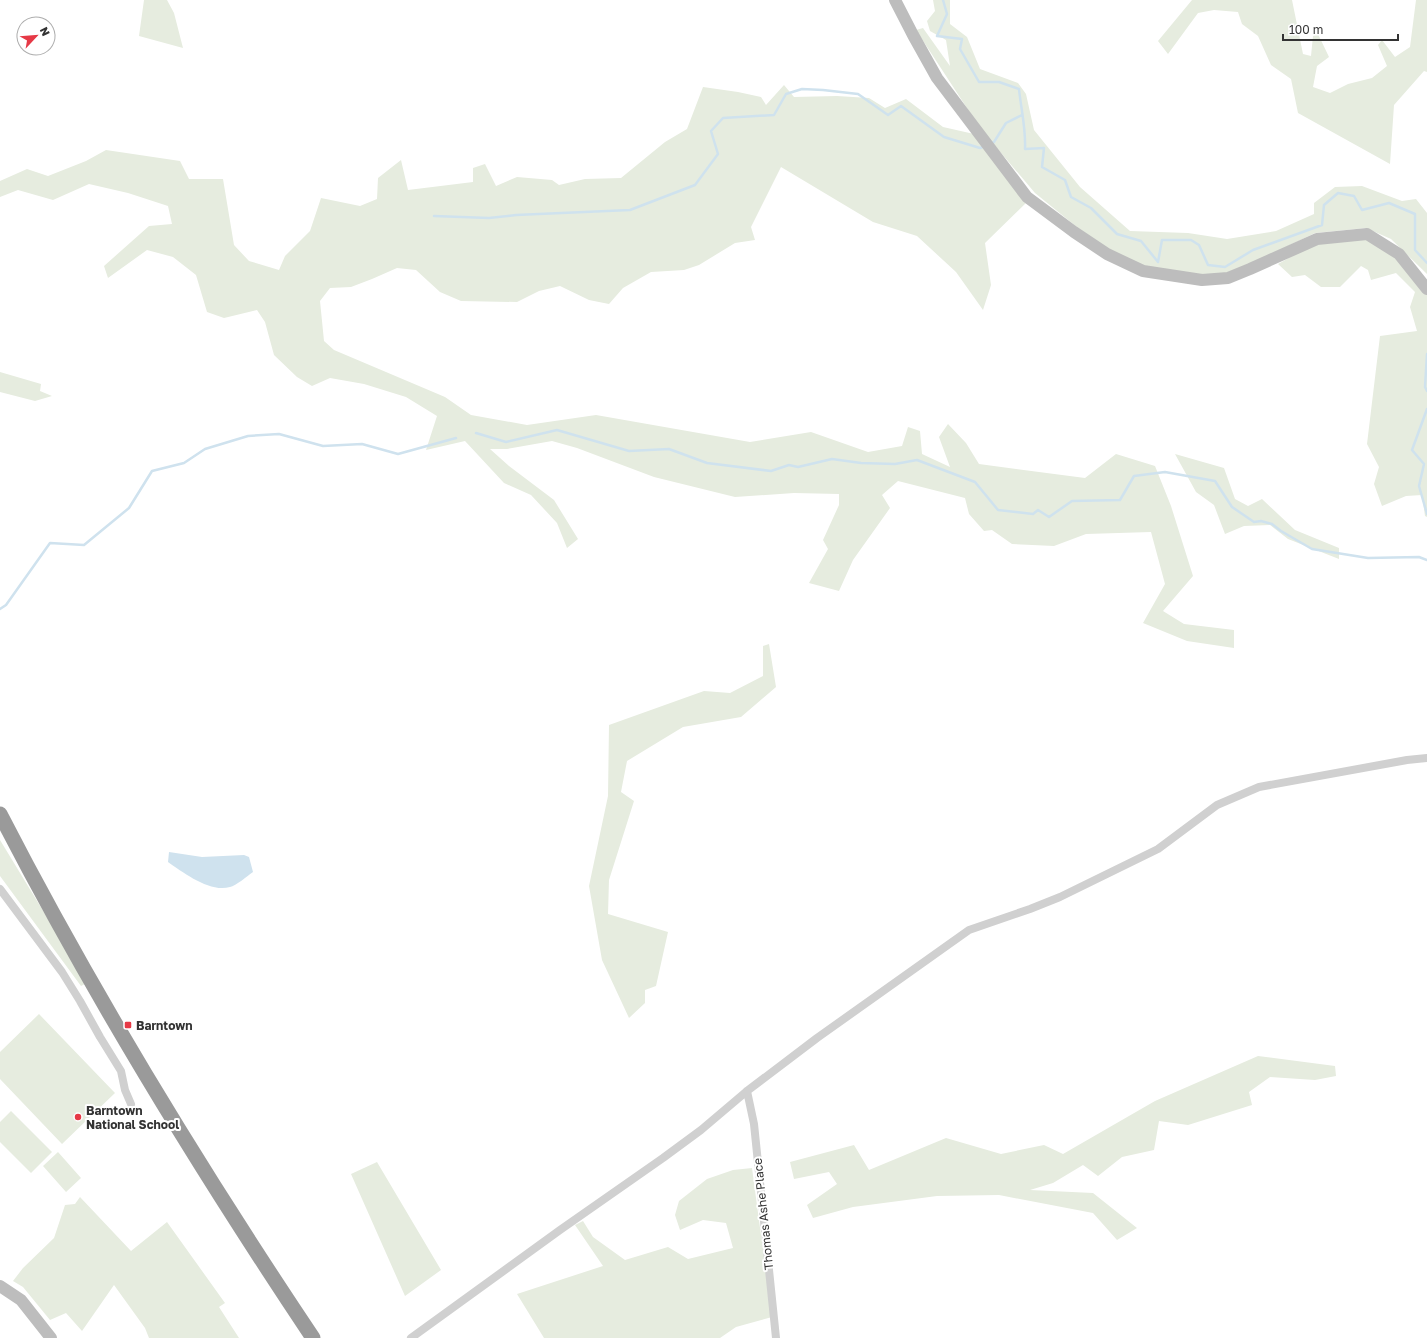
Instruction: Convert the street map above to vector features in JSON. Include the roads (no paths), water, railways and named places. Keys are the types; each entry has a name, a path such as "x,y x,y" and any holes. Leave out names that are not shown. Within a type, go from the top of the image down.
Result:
{"highway":[{"path":"0,814 103,1003 165,1109 227,1208 313,1338"}],"street":[{"path":"895,0 937,78 980,137 1027,197 1074,232 1107,254 1143,271 1202,280 1228,278 1317,239 1367,234 1399,254 1426,287"},
{"path":"411,1338 560,1230 664,1158 816,1038 969,930 1060,897 1158,849 1217,805 1259,787 1407,760 1427,758"},
{"path":"0,889 62,972 80,1001 121,1071 125,1090 131,1104"},
{"name":"Thomas Ashe Place","path":"747,1091 754,1124 776,1338"},
{"path":"0,1286 21,1300 51,1338"}],"water":[{"path":"169,852 202,857 244,855 249,857 253,872 230,887 214,887 198,881 168,862"}],"waterway":[{"path":"943,0 947,14 937,36 962,39 960,49 979,82 999,82 1019,89 1024,126 1025,149 1044,148 1042,167 1065,180 1071,197 1091,208 1117,234 1141,241 1158,262 1162,240 1191,240 1199,245 1208,265 1225,267 1253,250 1322,225 1324,205 1338,193 1354,196 1362,210 1389,203 1415,214 1415,250 1427,263"},
{"path":"434,216 489,218 516,215 630,210 695,185 718,154 711,131 723,118 774,115 786,94 802,89 858,94 888,115 901,106 944,137 980,148 985,146"},
{"path":"991,143 994,142 1006,123 1022,115"},
{"path":"1427,354 1425,387 1427,391"},
{"path":"1427,409 1412,450 1424,464 1419,486 1427,514"},
{"path":"476,433 506,442 557,430 629,451 669,449 707,463 771,471 789,465 798,467 832,459 861,463 895,464 917,460 975,482 998,510 1033,514 1038,510 1049,517 1072,501 1120,500 1134,476 1165,472 1215,481 1232,507 1254,522 1261,521 1272,524 1312,549 1368,558 1419,557 1427,560"},
{"path":"0,609 6,605 50,543 84,545 129,508 152,471 184,463 205,449 248,436 279,434 323,446 362,444 398,454 456,438"}],"place":[{"name":"Barntown","path":"128,1025"},
{"name":"Barntown National School","path":"78,1117"}]}
